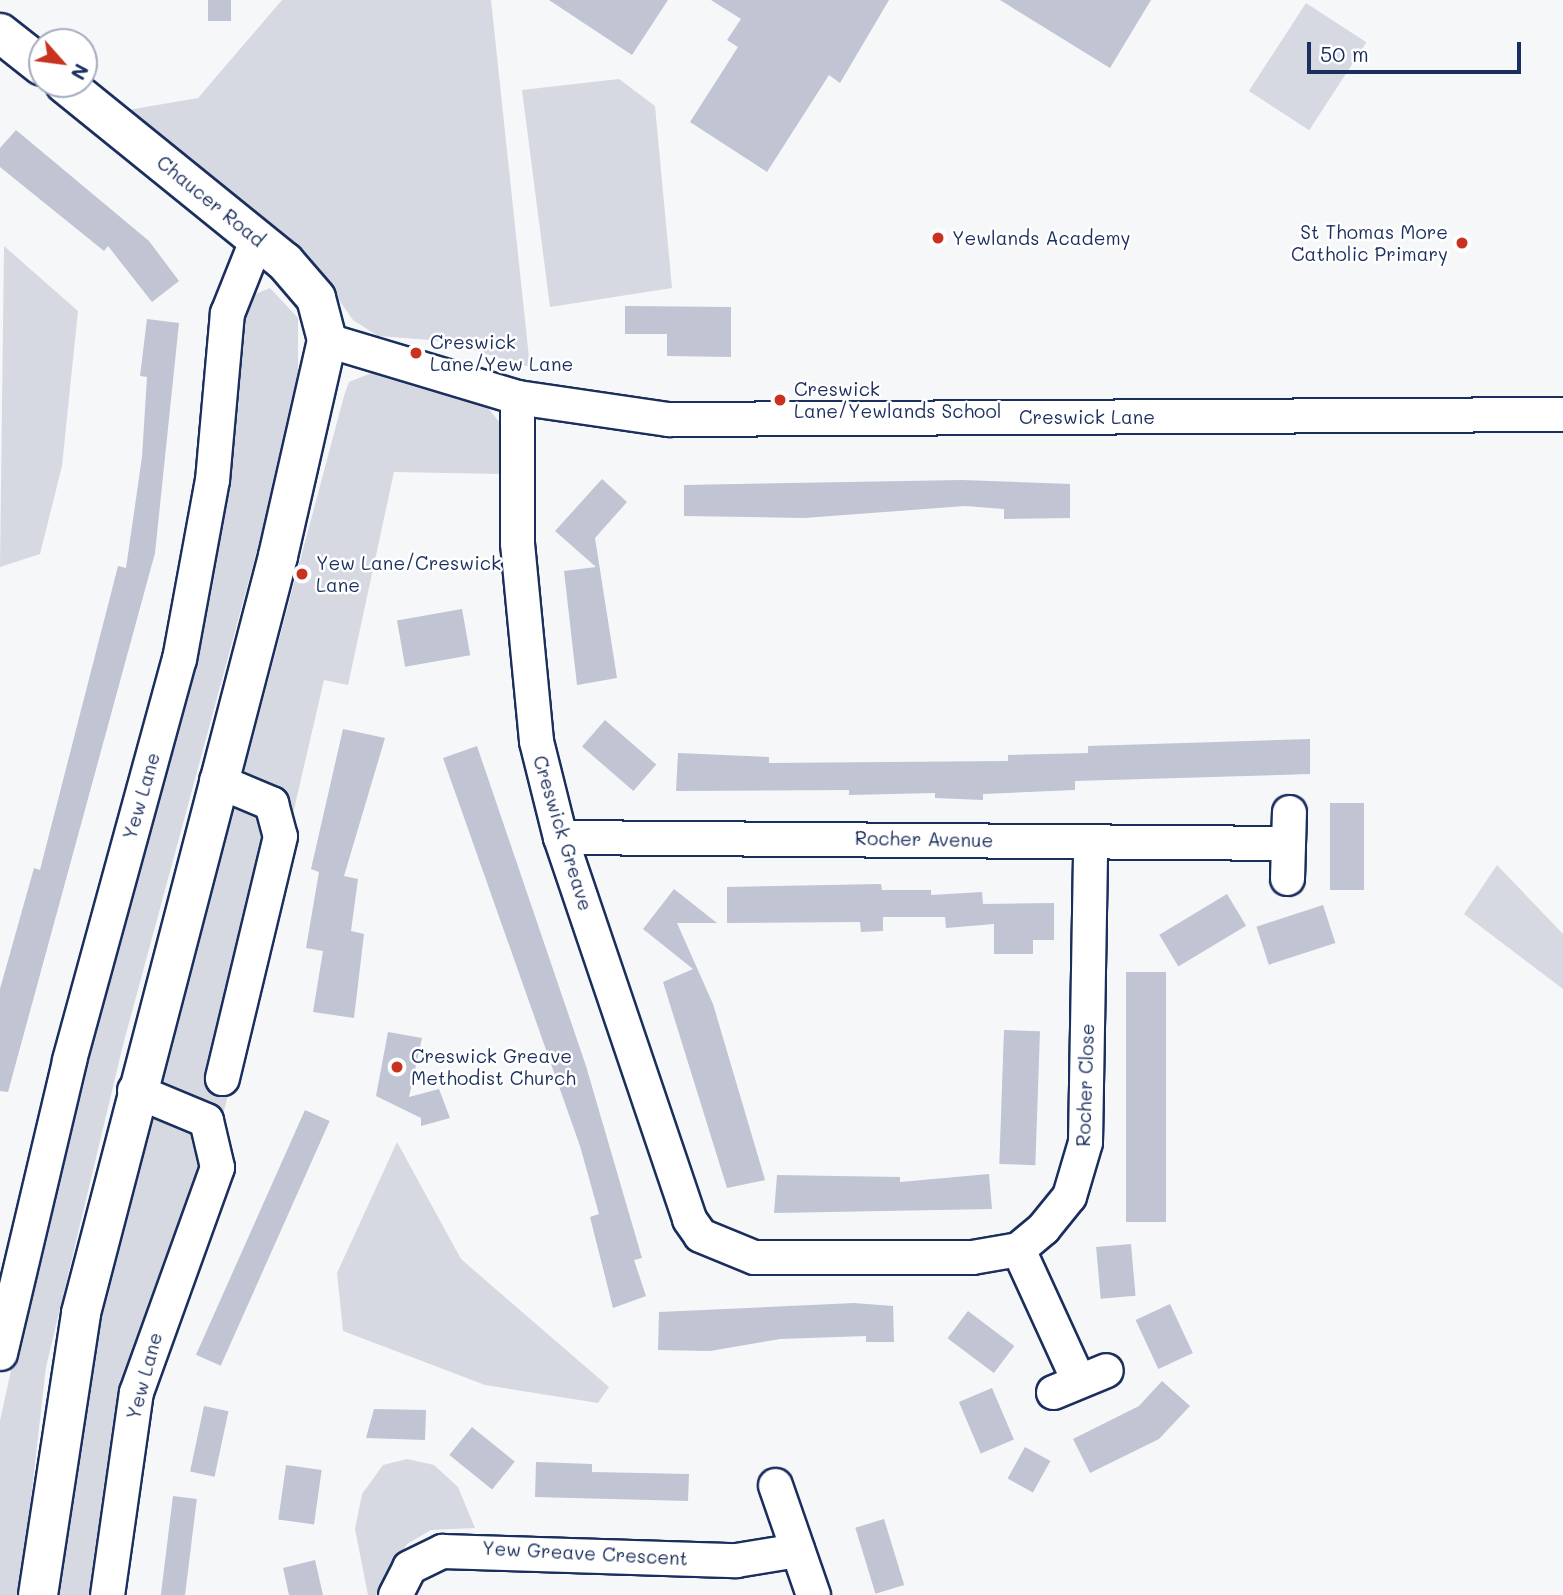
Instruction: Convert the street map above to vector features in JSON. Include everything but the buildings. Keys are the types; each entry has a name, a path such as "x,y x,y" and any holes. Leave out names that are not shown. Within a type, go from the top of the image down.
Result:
{"main road":[{"path":"0,33 28,55"},
{"name":"Chaucer Road","path":"82,98 257,238 311,288 327,340"},
{"path":"38,1595 68,1376 134,1090 282,544 327,340"}],"street":[{"name":"Yew Lane","path":"0,1353 69,1059 182,646 212,480 227,313 257,238"},
{"name":"Creswick Lane","path":"327,340 517,397 668,419 1563,414"},
{"name":"Creswick Greave","path":"517,397 524,650 536,740 560,837 689,1219 712,1244 754,1257 972,1257 1018,1249"},
{"path":"216,780 271,803 280,836 222,1078"},
{"name":"Rocher Avenue","path":"560,837 1090,841 1289,828 1287,878"},
{"name":"Rocher Close","path":"1018,1249 1069,1196 1085,1142 1090,841"},
{"name":"Yew Lane","path":"107,1595 136,1392 217,1167 206,1120 134,1090"},
{"path":"1018,1249 1079,1381"},
{"path":"775,1485 813,1595"},
{"name":"Yew Greave Crescent","path":"395,1595 410,1567 442,1550 736,1560 797,1550"}],"shaded area":[{"path":"282,0 491,0 530,367 443,341 378,336 353,320 320,273 122,111 198,98"},
{"path":"1306,3 1366,42 1309,130 1249,91"},
{"path":"619,79 655,106 672,288 550,307 522,90"},
{"path":"4,246 78,311 62,466 40,554 0,567"},
{"path":"270,288 298,318 298,399 123,1045 46,1367 20,1595 0,1595 0,1421 240,311 253,295"},
{"path":"374,372 484,403 504,428 501,474 394,472 348,685 324,680 225,1107 189,1203 95,1595 58,1595 76,1434 110,1273 344,396 349,382"},
{"path":"1497,865 1563,934 1563,989 1464,914"},
{"path":"397,1142 461,1259 609,1387 598,1403 485,1385 343,1331 337,1273"},
{"path":"407,1459 434,1465 458,1487 475,1528 431,1530 407,1544 376,1595 368,1595 355,1529 362,1494 383,1465"}],"place":[{"name":"Yewlands Academy","path":"938,238"},
{"name":"St Thomas More Catholic Primary","path":"1462,243"},
{"name":"Creswick Lane/Yew Lane","path":"416,353"},
{"name":"Creswick Lane/Yewlands School","path":"780,400"},
{"name":"Yew Lane/Creswick Lane","path":"302,574"},
{"name":"Creswick Greave Methodist Church","path":"397,1067"}]}
